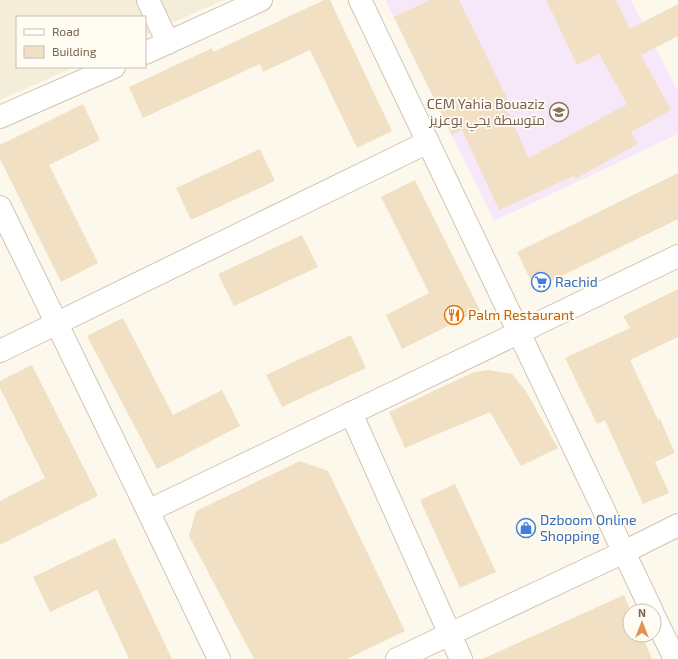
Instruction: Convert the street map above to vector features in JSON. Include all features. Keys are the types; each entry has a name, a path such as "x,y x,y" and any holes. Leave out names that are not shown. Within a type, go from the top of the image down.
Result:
{"street":[{"path":"148,0 168,43"},
{"path":"146,53 260,0"},
{"path":"360,0 648,603"},
{"path":"0,117 112,68"},
{"path":"0,351 428,142"},
{"path":"0,207 219,659"},
{"path":"148,511 678,256"},
{"path":"351,413 461,659"},
{"path":"397,659 678,525"},
{"path":"662,632 675,659"}],"shaded area":[{"path":"0,0 224,0 146,35 146,16 16,16 16,68 72,68 0,100"},
{"name":"CEM Yahia Bouaziz متوسطة يحي بوعزيز","path":"385,0 631,0 678,91 678,134 494,221"}],"building":[{"path":"324,0 330,0 392,131 357,148 310,50 263,72 260,64 143,118 129,87 212,48 213,52"},
{"path":"430,0 459,0 511,106 506,108 529,158 627,104 599,54 577,65 546,0 616,0 630,29 678,4 678,36 641,55 671,110 631,132 638,144 575,179 574,176 499,210 462,130 452,135 394,17"},
{"path":"83,104 100,140 49,165 98,263 61,282 0,159 0,145"},
{"path":"260,149 275,181 191,220 176,188"},
{"path":"678,173 678,219 535,289 517,252"},
{"path":"415,180 480,310 402,349 386,315 429,293 381,197"},
{"path":"302,235 318,267 234,306 218,274"},
{"path":"678,289 678,337 630,360 658,420 660,419 675,453 655,462 669,493 643,504 605,420 597,424 565,358 630,328 623,316"},
{"path":"123,318 173,415 222,390 240,426 157,469 87,336"},
{"path":"351,335 366,368 282,407 266,375"},
{"path":"32,365 98,496 0,545 0,501 45,478 0,388 0,381"},
{"path":"489,370 512,374 526,391 558,448 521,466 490,412 405,448 389,412 474,372"},
{"path":"300,461 328,471 405,631 347,659 254,659 189,536 196,511"},
{"path":"455,484 496,572 460,588 420,500"},
{"path":"115,538 172,659 129,659 97,590 50,612 33,577"},
{"path":"624,595 628,603 622,603 622,643 645,643 652,659 482,659"}],"place":[{"name":"CEM Yahia Bouaziz متوسطة يحي بوعزيز","path":"559,112"},
{"name":"Rachid","path":"541,282"},
{"name":"Palm Restaurant","path":"454,315"},
{"name":"Dzboom Online Shopping","path":"526,528"}]}
